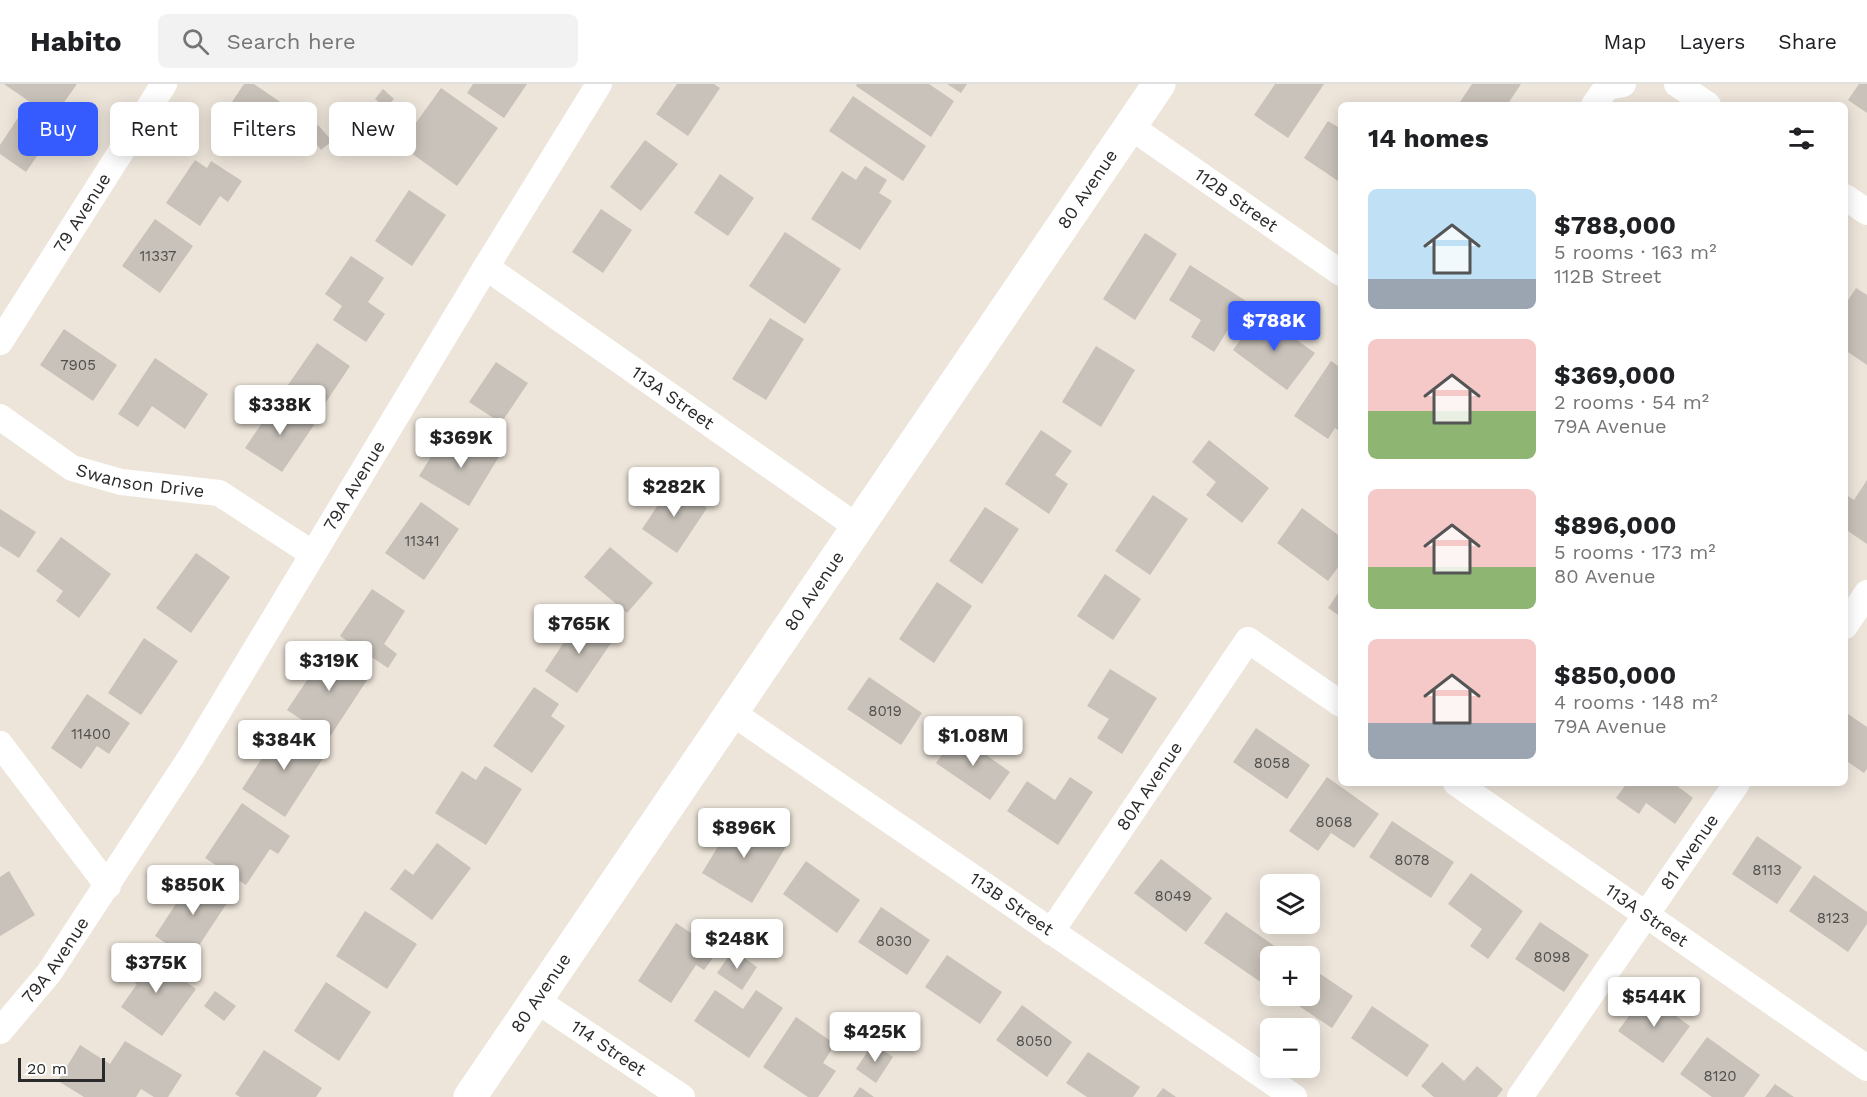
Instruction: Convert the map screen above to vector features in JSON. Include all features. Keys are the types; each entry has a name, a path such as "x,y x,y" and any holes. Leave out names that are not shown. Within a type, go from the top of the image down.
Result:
{"street":[{"name":"79 Avenue","path":"0,342 164,84"},
{"name":"79A Avenue","path":"0,1031 50,973 192,755 599,84"},
{"name":"80 Avenue","path":"470,1097 1159,84"},
{"path":"1596,102 1607,87 1623,84"},
{"path":"1677,84 1704,102"},
{"name":"112B Street","path":"1131,127 1338,271"},
{"path":"1848,199 1867,212"},
{"name":"113A Street","path":"486,267 859,528"},
{"name":"Swanson Drive","path":"0,417 72,468 121,482 219,493 313,554"},
{"path":"1851,626 1867,593"},
{"name":"80A Avenue","path":"1051,932 1248,640 1338,702"},
{"name":"113B Street","path":"731,712 1294,1097"},
{"path":"0,744 108,886"},
{"name":"113A Street","path":"1460,786 1867,1068"},
{"name":"81 Avenue","path":"1520,1097 1735,786"},
{"name":"114 Street","path":"536,1000 682,1097"}],"building":[{"path":"4,84 77,84 64,102 30,102"},
{"path":"244,84 254,84 280,102 232,102"},
{"path":"473,84 527,84 504,118 467,93"},
{"path":"677,84 714,84 720,88 688,136 656,114"},
{"path":"857,84 929,84 954,101 931,137 856,86"},
{"path":"947,84 967,84 961,93"},
{"path":"1275,84 1324,84 1288,138 1254,115"},
{"path":"1472,84 1521,84 1509,102 1460,102"},
{"path":"1859,84 1867,84 1867,113 1848,100"},
{"path":"441,88 498,128 457,186 415,156 416,123"},
{"path":"383,89 394,99 391,102 379,102 375,99"},
{"path":"853,96 926,146 903,181 829,131"},
{"path":"18,118 18,156 37,156 26,172 0,154 0,145"},
{"path":"1328,121 1338,127 1338,181 1304,158"},
{"path":"317,126 329,138 329,143 321,150 317,145"},
{"path":"645,140 678,164 641,211 610,187"},
{"path":"195,160 207,168 211,161 242,181 228,202 220,196 200,226 166,203"},
{"path":"865,166 887,180 879,193 892,201 860,250 811,219 842,171 856,180"},
{"path":"720,174 754,198 728,236 694,213"},
{"path":"409,190 446,215 412,266 375,241"},
{"path":"601,209 632,230 603,273 572,252"},
{"path":"155,219 193,246 160,293 122,266"},
{"path":"785,232 841,269 805,324 749,286"},
{"path":"1145,233 1177,254 1135,320 1103,299"},
{"path":"351,256 384,278 368,302 385,314 366,342 333,320 342,306 325,294"},
{"path":"1190,265 1246,301 1214,352 1191,337 1201,320 1169,300"},
{"path":"1856,288 1867,295 1867,365 1848,352 1848,300"},
{"path":"1260,313 1315,353 1287,390 1233,350"},
{"path":"770,318 804,339 766,400 732,379"},
{"path":"64,329 117,365 93,401 40,365"},
{"path":"317,343 350,366 320,411 286,388"},
{"path":"1096,346 1135,370 1101,427 1062,402"},
{"path":"155,358 208,394 185,429 152,406 138,427 118,414"},
{"path":"1331,361 1338,366 1338,430 1335,428 1328,439 1294,416"},
{"path":"496,362 528,383 501,423 469,402"},
{"path":"277,401 314,425 282,472 245,448"},
{"path":"1041,430 1072,451 1055,475 1068,484 1049,514 1005,484"},
{"path":"464,433 500,455 469,506 419,476 437,447 451,455"},
{"path":"1209,440 1269,488 1242,523 1206,495 1216,482 1192,462"},
{"path":"1867,480 1867,544 1848,531 1848,496 1854,500"},
{"path":"672,484 707,508 677,553 642,529"},
{"path":"1153,495 1188,519 1150,575 1115,551"},
{"path":"421,502 459,529 424,580 385,553"},
{"path":"985,507 1019,529 982,584 949,561"},
{"path":"1302,508 1338,535 1338,567 1328,581 1277,543"},
{"path":"0,509 36,532 19,558 0,546"},
{"path":"61,537 111,574 79,618 56,601 63,591 36,571"},
{"path":"610,547 653,583 627,613 584,577"},
{"path":"196,553 230,577 191,633 156,608"},
{"path":"1105,574 1141,599 1113,640 1077,616"},
{"path":"937,582 972,606 934,663 899,639"},
{"path":"372,589 405,611 384,644 397,654 388,668 340,636"},
{"path":"1338,593 1338,615 1328,608"},
{"path":"580,618 613,640 577,693 545,671"},
{"path":"144,638 178,661 141,715 108,693"},
{"path":"330,646 371,674 329,738 287,710"},
{"path":"1110,669 1157,698 1122,754 1097,738 1109,719 1087,706"},
{"path":"869,677 922,713 901,745 847,709"},
{"path":"534,687 559,704 551,716 565,726 532,773 493,746"},
{"path":"87,694 130,723 109,754 97,746 81,769 51,748"},
{"path":"1848,714 1867,727 1867,769 1864,773 1848,762"},
{"path":"284,724 327,752 285,817 242,789"},
{"path":"1256,728 1310,765 1287,799 1233,762"},
{"path":"957,734 1010,772 990,800 936,763"},
{"path":"485,766 522,789 486,845 435,813 462,771 476,780"},
{"path":"1070,777 1093,792 1058,845 1007,811 1027,781 1055,800"},
{"path":"1327,777 1379,814 1354,848 1331,833 1318,851 1289,831"},
{"path":"1625,786 1677,786 1693,798 1675,824 1646,803 1639,814 1616,798"},
{"path":"242,803 290,836 278,854 270,849 246,885 205,858"},
{"path":"737,815 787,845 752,903 702,873"},
{"path":"1392,821 1454,862 1431,898 1369,857"},
{"path":"1757,836 1802,867 1777,904 1732,874"},
{"path":"437,843 471,868 432,920 390,889 405,869 413,875"},
{"path":"1161,859 1212,898 1186,932 1134,893"},
{"path":"806,861 860,900 837,933 783,894"},
{"path":"9,871 35,915 0,936 0,877"},
{"path":"196,873 231,897 190,959 155,936"},
{"path":"1471,873 1523,911 1488,959 1470,946 1482,929 1448,904"},
{"path":"1814,875 1867,912 1867,924 1848,952 1789,911"},
{"path":"881,907 930,940 907,975 858,942"},
{"path":"365,911 417,944 387,989 336,956"},
{"path":"1226,912 1274,946 1260,946 1260,982 1204,943"},
{"path":"1540,922 1589,955 1564,992 1515,959"},
{"path":"676,923 718,951 704,970 696,965 671,1003 638,981"},
{"path":"733,950 757,967 742,990 717,973"},
{"path":"144,952 196,989 162,1036 121,1007 137,984 127,978"},
{"path":"947,955 1002,992 980,1024 925,987"},
{"path":"1320,974 1353,996 1332,1028 1299,1006 1320,1006"},
{"path":"326,982 371,1012 339,1061 294,1031"},
{"path":"715,990 743,1009 756,990 783,1008 749,1058 694,1021"},
{"path":"215,991 236,1006 224,1021 204,1006"},
{"path":"1645,994 1690,1026 1663,1063 1618,1031"},
{"path":"1022,1005 1072,1042 1047,1077 996,1040"},
{"path":"1372,1006 1429,1045 1407,1077 1351,1038"},
{"path":"796,1017 835,1044 823,1063 836,1071 818,1097 808,1097 763,1067"},
{"path":"1707,1037 1760,1075 1744,1097 1712,1097 1680,1074"},
{"path":"125,1041 182,1075 168,1097 154,1097 141,1089 136,1097 84,1097 58,1081 80,1045 110,1064"},
{"path":"873,1043 893,1057 876,1083 856,1069"},
{"path":"264,1050 322,1088 316,1097 240,1097 235,1094"},
{"path":"1088,1052 1140,1087 1133,1097 1087,1097 1066,1083"},
{"path":"1442,1062 1464,1081 1477,1066 1503,1089 1497,1097 1434,1097 1421,1086"},
{"path":"1775,1084 1794,1097 1765,1097"},
{"path":"860,1087 874,1097 853,1097"},
{"path":"1163,1088 1176,1097 1156,1097"}]}
